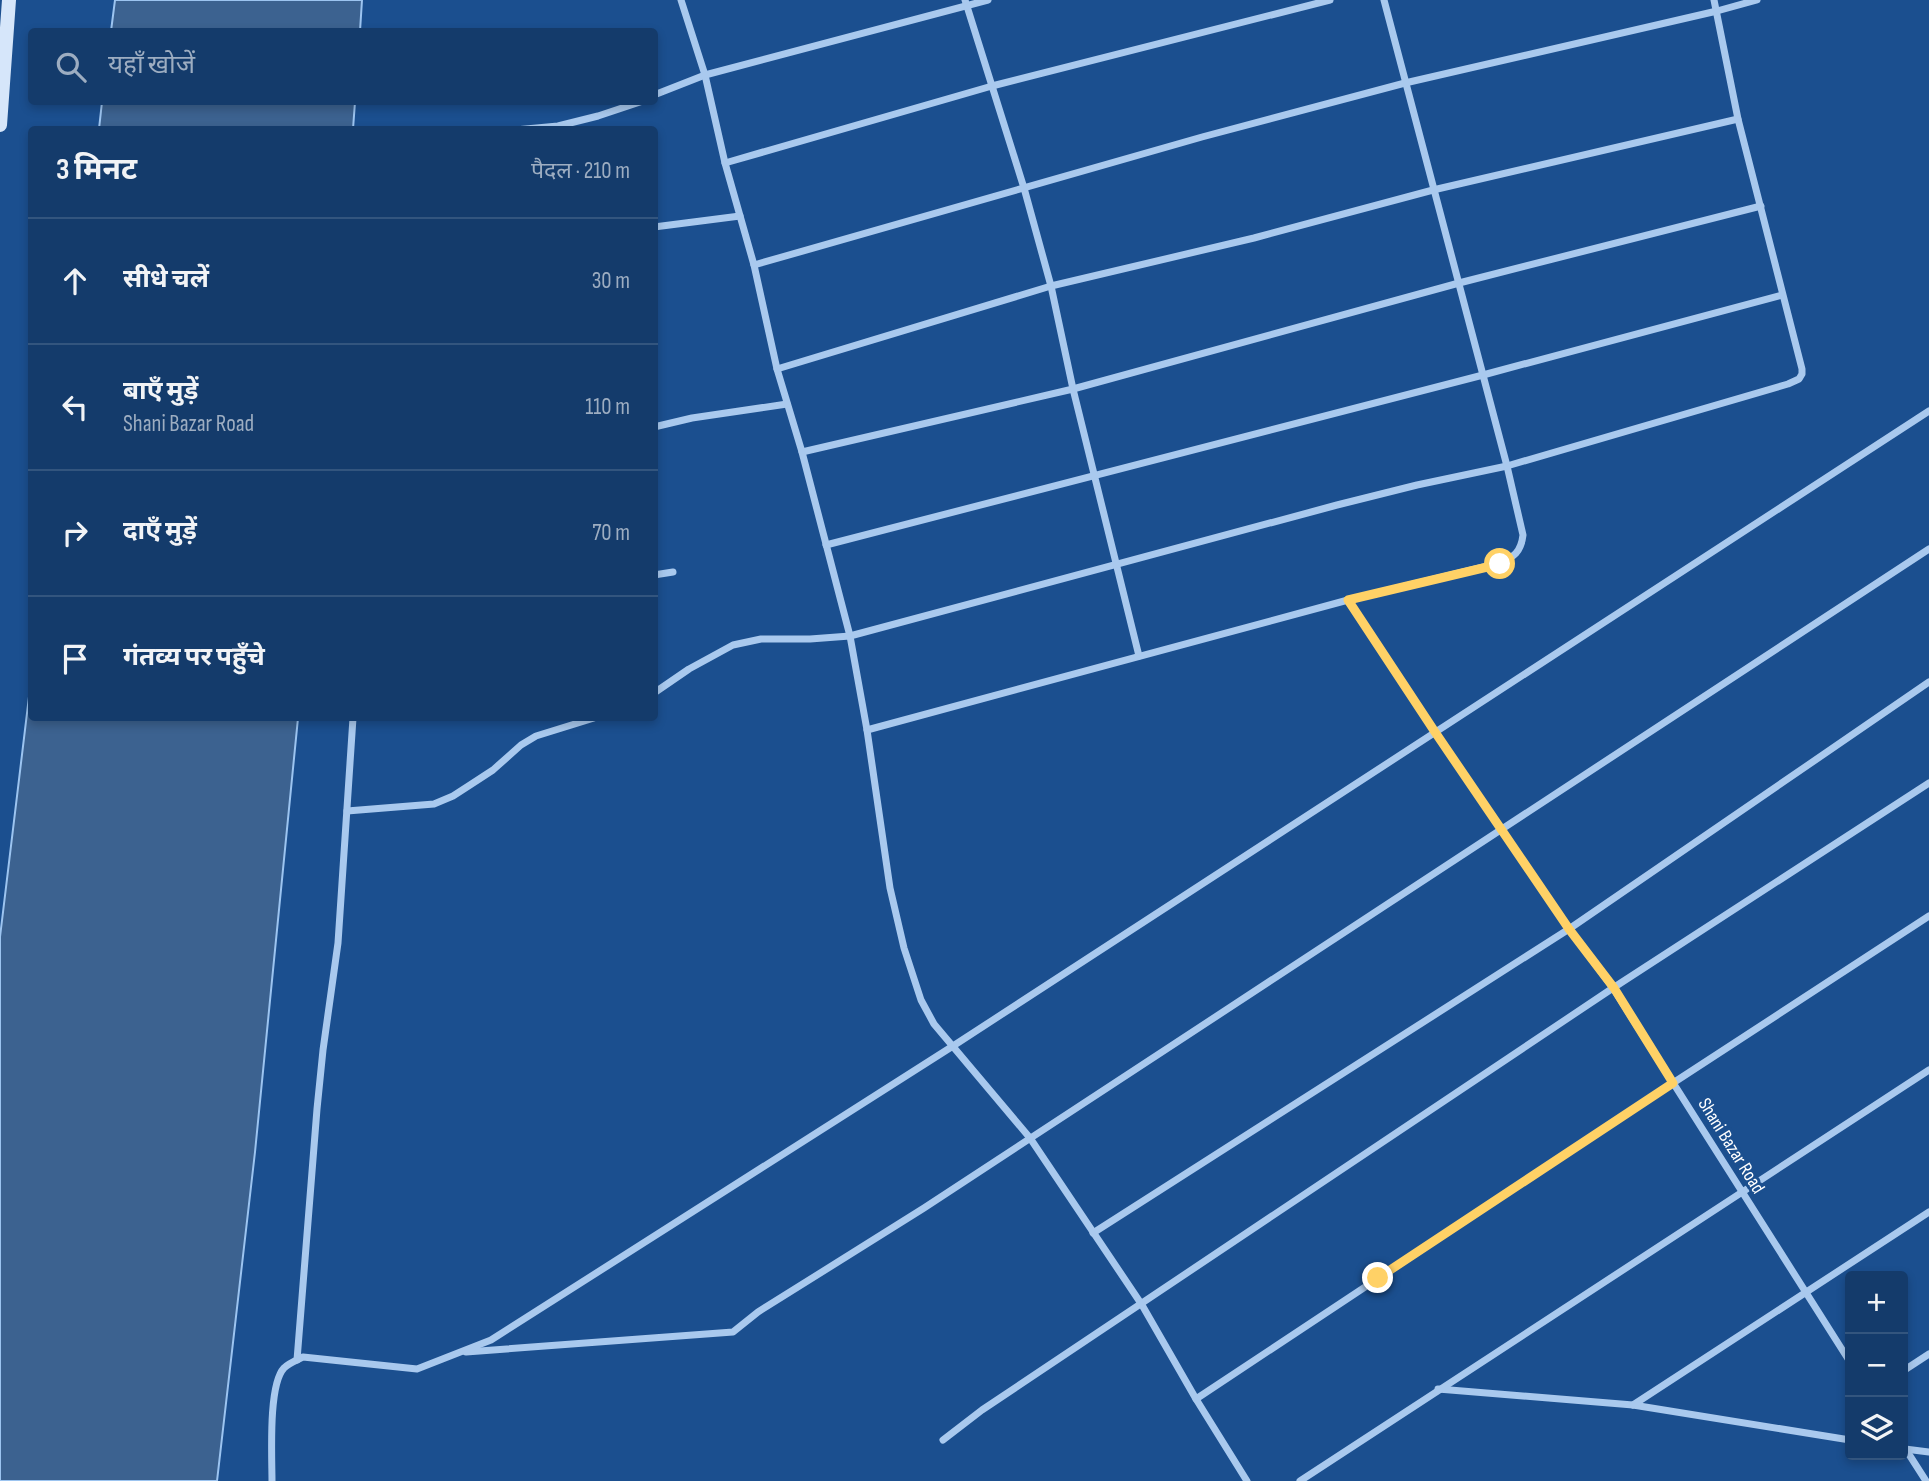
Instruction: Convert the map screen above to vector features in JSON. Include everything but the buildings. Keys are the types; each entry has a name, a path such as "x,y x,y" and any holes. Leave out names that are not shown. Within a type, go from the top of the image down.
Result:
{"street":[{"path":"0,125 9,0"},
{"path":"681,0 705,75 725,163 754,265 777,369 802,452 850,636 890,887 904,948 921,1000 934,1024 1030,1138 1142,1305 1247,1481"},
{"path":"658,93 705,75 966,3 988,0"},
{"path":"725,163 992,86 1331,0"},
{"path":"867,730 1348,600 1500,564 1511,558 1522,546 1523,535 1507,466 1384,0"},
{"path":"658,691 689,669 733,645 761,639 850,636 1337,505 1507,466 1799,379 1802,369 1738,118 1714,0"},
{"path":"754,265 1202,136 1405,83 1757,0"},
{"path":"966,3 1024,188 1051,286 1073,389 1139,656"},
{"path":"558,126 630,105"},
{"path":"777,369 1051,286 1433,190 1738,118"},
{"path":"802,452 1073,389 1459,283 1761,206"},
{"path":"658,226 740,216"},
{"path":"826,545 1782,295"},
{"path":"658,425 788,404"},
{"path":"272,1481 275,1386 284,1368 303,1357 416,1369 491,1340 953,1046 1929,411"},
{"path":"458,1353 733,1332 758,1312 924,1208 1929,548"},
{"path":"658,574 673,572"},
{"name":"Shani Bazar Road","path":"1348,600 1569,929 1614,988 1845,1354"},
{"path":"1093,1233 1569,929 1929,682"},
{"path":"297,1360 318,1097 338,943 353,721"},
{"path":"347,811 434,804 470,785 536,736 584,721"},
{"path":"943,1440 982,1410 1614,988 1929,783"},
{"path":"1196,1399 1929,916"},
{"path":"1300,1481 1929,1070"},
{"path":"1633,1405 1929,1212"},
{"path":"1908,1368 1929,1354"},
{"path":"1438,1389 1633,1405 1845,1439"},
{"path":"1908,1448 1929,1452"},
{"path":"1908,1453 1926,1481"}],"water":[{"path":"115,0 362,0 360,28 111,28"},
{"path":"102,105 355,105 353,126 99,126"},
{"path":"28,705 28,721 298,721 255,1152 217,1481 0,1481 0,937"}],"route":[{"path":"1378,1278 1673,1083 1614,988 1569,929 1348,600 1500,564"}]}
